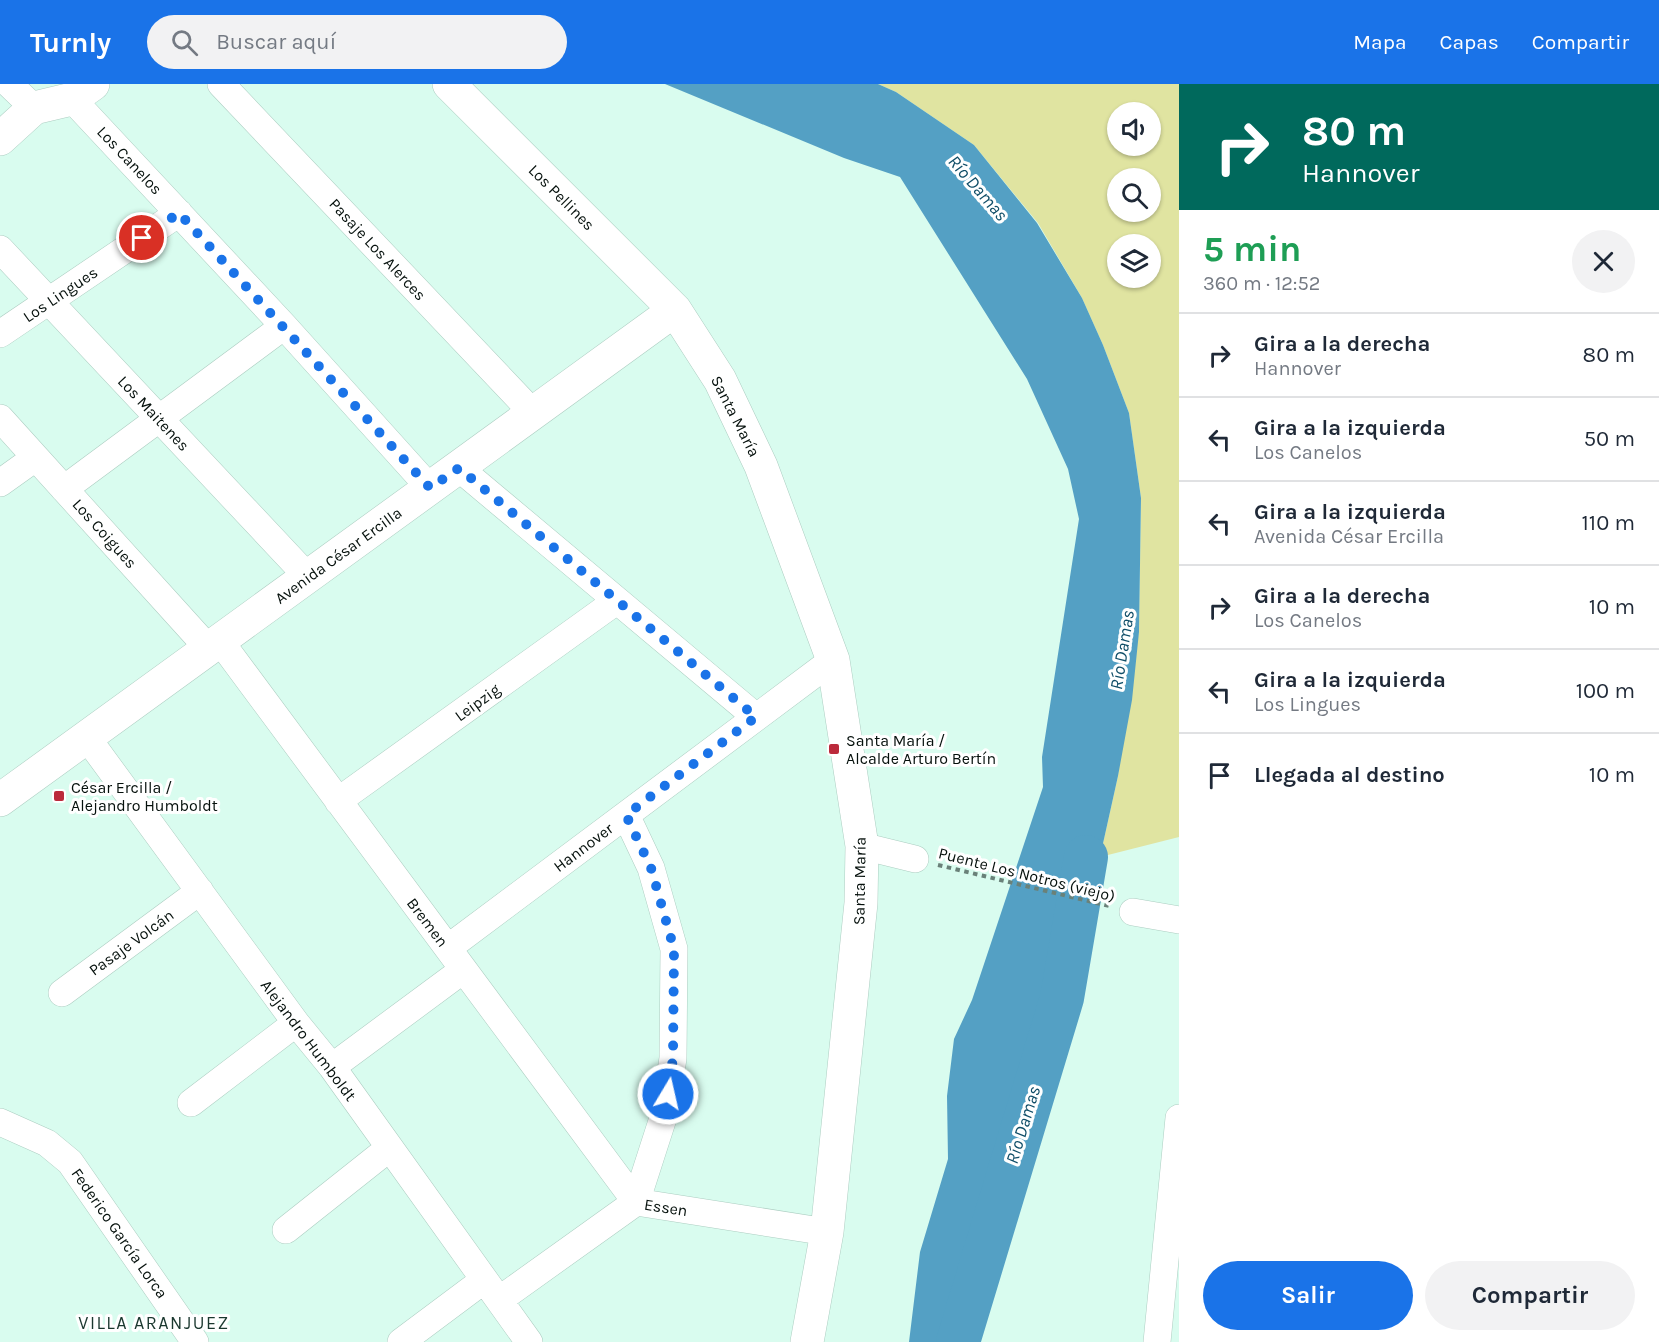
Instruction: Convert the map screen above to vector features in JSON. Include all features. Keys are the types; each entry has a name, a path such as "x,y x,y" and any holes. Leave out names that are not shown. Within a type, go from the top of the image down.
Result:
{"street":[{"path":"9,84 34,108"},
{"name":"Pasaje Los Alerces","path":"222,84 534,414"},
{"name":"Los Pellines","path":"448,84 675,310"},
{"path":"0,139 34,108 83,91"},
{"name":"Los Canelos","path":"83,91 179,213 430,488"},
{"name":"Los Lingues","path":"0,334 179,213"},
{"name":"Los Maitenes","path":"0,249 308,577"},
{"name":"Avenida César Ercilla","path":"0,800 88,739 675,310"},
{"name":"Santa María","path":"675,310 720,380 761,466 834,660 862,846 860,915 826,1232 807,1342"},
{"path":"64,489 284,326"},
{"name":"Los Coigues","path":"0,418 64,489 214,645"},
{"path":"0,483 35,458"},
{"path":"459,468 615,602 756,717"},
{"name":"Leipzig","path":"338,801 615,602"},
{"name":"Bremen","path":"214,645 338,801 636,1202"},
{"name":"Hannover","path":"332,1067 455,959 626,815 834,660"},
{"name":"Alejandro Humboldt","path":"88,739 296,1023 332,1067 388,1149 529,1342"},
{"path":"626,815 651,868 674,949 673,1058 665,1112 636,1202"},
{"path":"862,846 915,859"},
{"name":"Pasaje Volcán","path":"62,993 200,891"},
{"path":"1133,912 1179,920"},
{"path":"191,1103 296,1023"},
{"path":"1157,1342 1179,1118"},
{"name":"Federico García Lorca","path":"0,1122 46,1143 70,1161 187,1338"},
{"path":"286,1230 388,1149"},
{"name":"Essen","path":"401,1342 636,1202 826,1232"}],"path":[{"name":"Puente Los Notros (viejo)","path":"915,859 1133,912"}],"green space":[{"path":"878,84 1179,84 1179,837 1100,857 1118,776 1124,710 1139,632 1141,498 1129,413 1082,298 1038,223 974,145 896,92"}],"water":[{"path":"665,84 878,84 896,92 974,145 1037,223 1082,298 1129,413 1141,498 1139,632 1132,700 1100,857 1049,981 1038,1043 994,1190 966,1342 909,1342 920,1252 948,1159 947,1096 954,1039 972,1000 1043,787 1042,757 1079,519 1068,469 1027,379 900,177 844,158"}],"waterway":[{"name":"Río Damas","path":"958,1342 1062,998 1086,857"}],"place":[{"name":"Santa María / Alcalde Arturo Bertín","path":"834,749"},
{"name":"César Ercilla / Alejandro Humboldt","path":"59,796"}],"district":[{"name":"VILLA ARANJUEZ","path":"154,1323"}],"route":[{"path":"142,238 179,213 430,488 459,468 615,602 756,717 626,815 651,868 674,949 673,1058 668,1094"}]}
